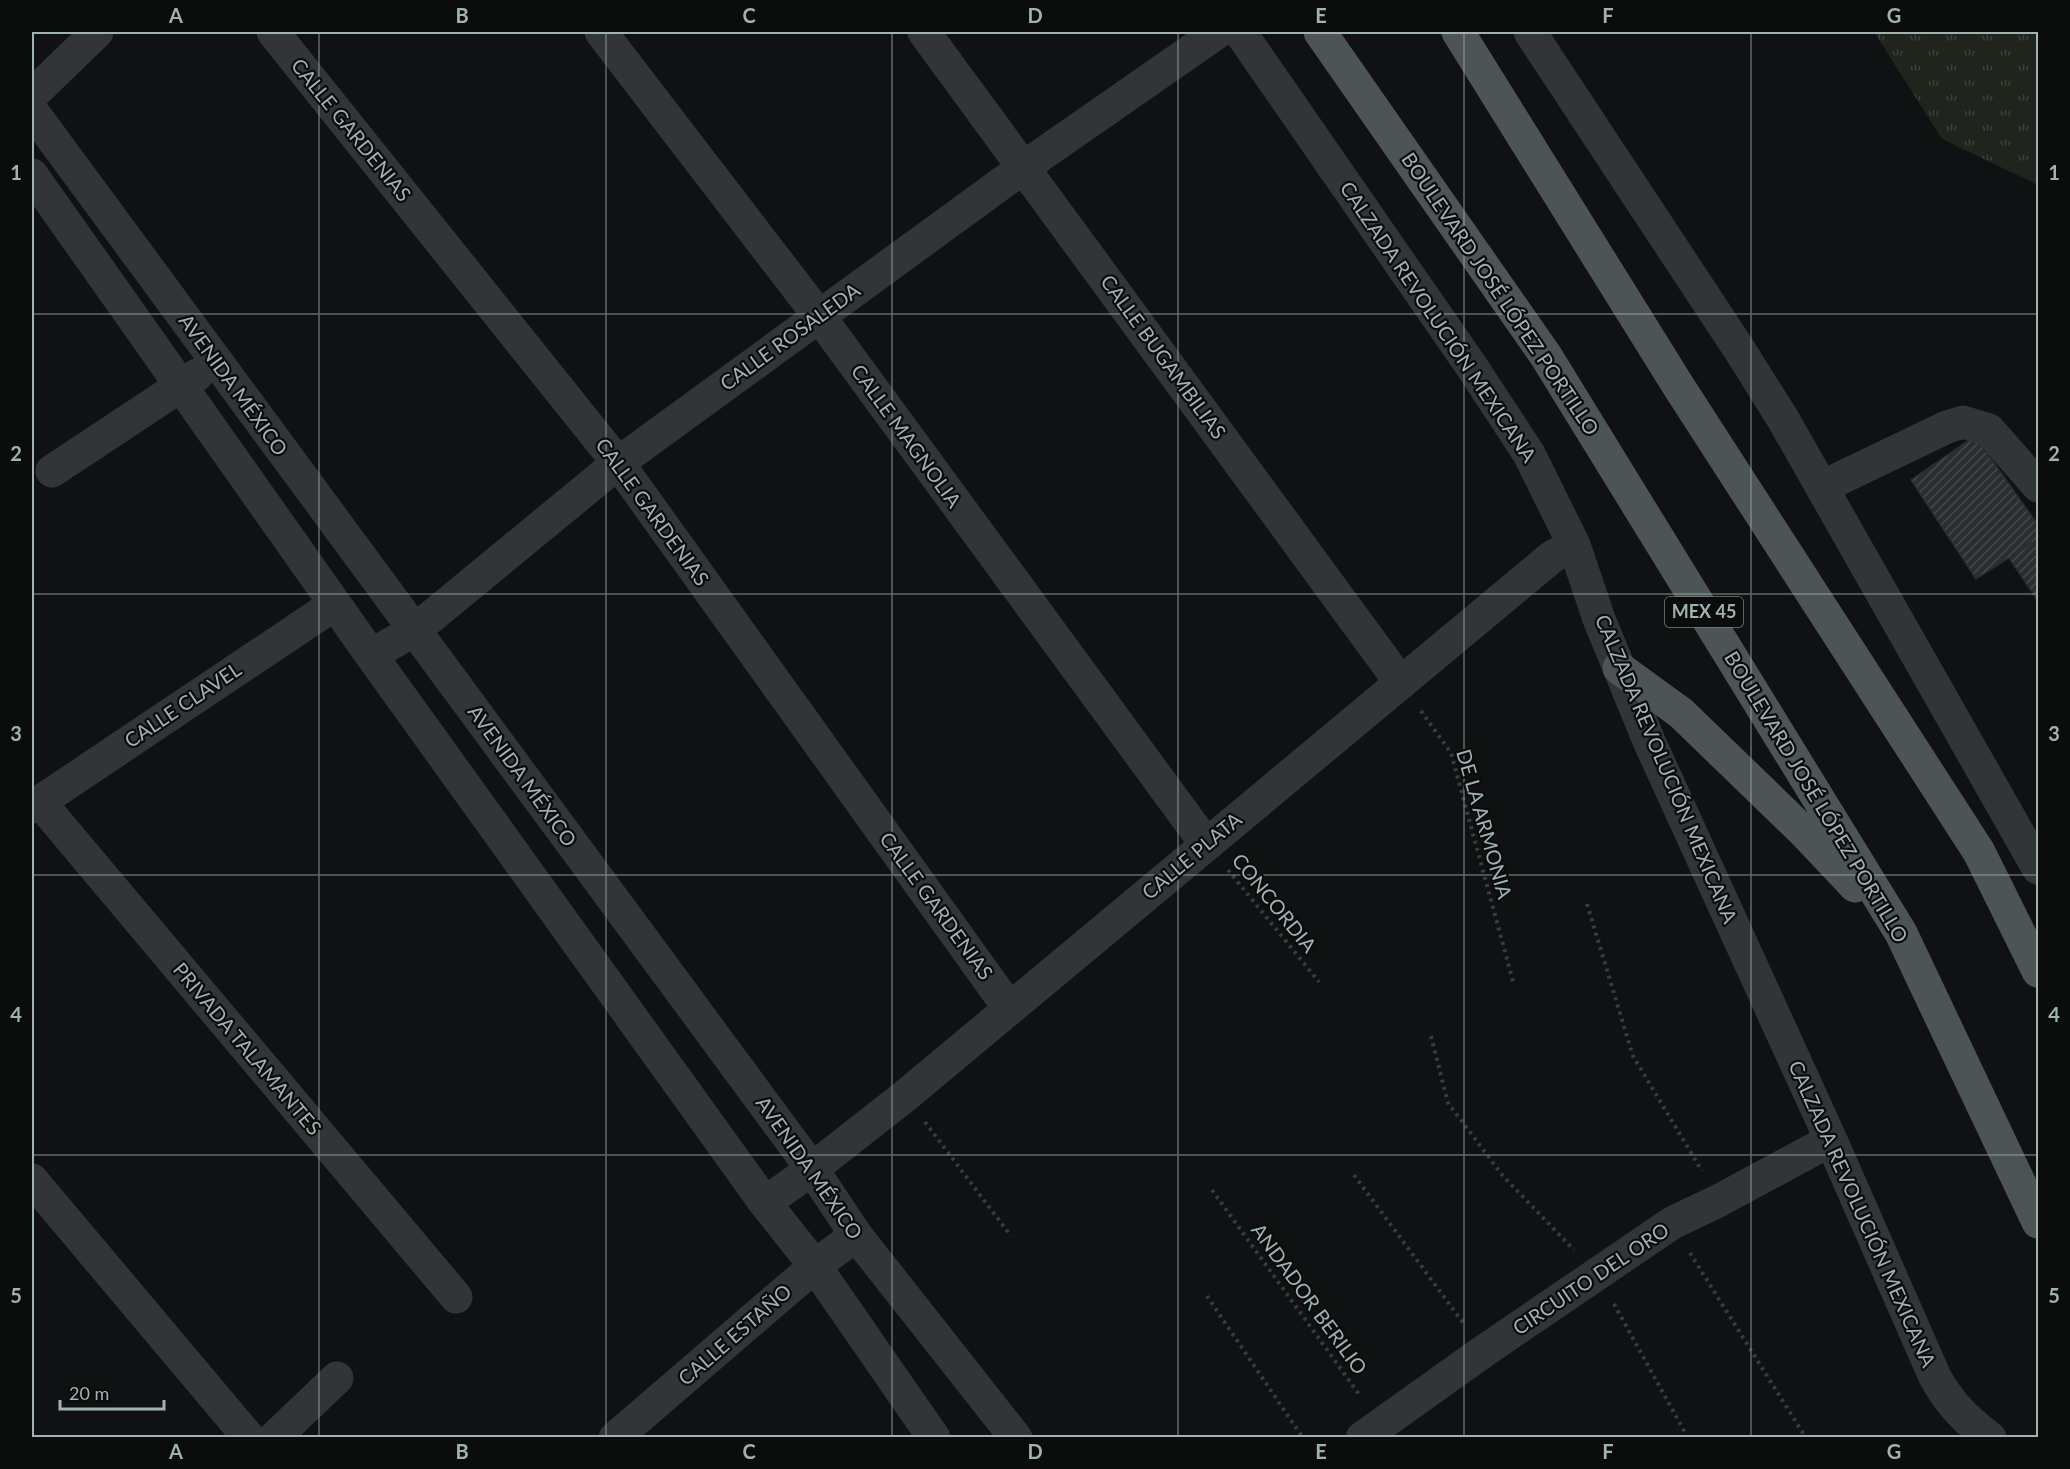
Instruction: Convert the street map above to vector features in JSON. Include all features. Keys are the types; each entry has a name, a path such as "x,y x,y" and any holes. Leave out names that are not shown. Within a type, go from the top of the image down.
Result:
{"main road":[{"name":"BOULEVARD JOSÉ LÓPEZ PORTILLO","path":"1320,32 1546,356 1901,933 2038,1222"},
{"path":"1458,32 1679,387 1979,852 2038,972"},
{"path":"1619,668 1681,713 1804,832 1901,933"}],"street":[{"path":"32,95 97,32"},
{"name":"CALLE GARDENIAS","path":"273,32 618,463 1009,1008"},
{"name":"CALLE MAGNOLIA","path":"601,32 819,316 1206,844"},
{"name":"CALLE BUGAMBILIAS","path":"924,32 1401,683"},
{"name":"CALLE ROSALEDA","path":"371,655 415,630 618,463 1024,167 1218,32"},
{"name":"CALZADA REVOLUCIÓN MEXICANA","path":"1240,32 1529,454 1574,545 1599,619 1648,741 1831,1140 1935,1377 1946,1398 1965,1420 1990,1437"},
{"path":"1530,32 1739,349 1822,487 2038,868"},
{"name":"AVENIDA MÉXICO","path":"32,111 812,1170 856,1235 1016,1437"},
{"path":"32,175 371,655 765,1203 815,1266 934,1437"},
{"path":"52,471 216,362"},
{"path":"1822,487 1962,422 1989,430 2038,486"},
{"name":"CALLE PLATA","path":"765,1203 812,1170 905,1096 1553,556 1574,545"},
{"name":"CALLE CLAVEL","path":"35,804 335,604"},
{"name":"PRIVADA TALAMANTES","path":"35,804 456,1297"},
{"name":"CIRCUITO DEL ORO","path":"1372,1431 1484,1351 1672,1223 1720,1200 1831,1140"},
{"path":"32,1180 249,1437"},
{"name":"CALLE ESTAÑO","path":"617,1437 815,1266 856,1235"},
{"path":"274,1437 338,1378"}],"path":[{"name":"DE LA ARMONIA","path":"1401,683 1451,753 1514,985"},
{"name":"CONCORDIA","path":"1206,844 1319,982"},
{"path":"1587,904 1633,1056 1720,1200"},
{"path":"1431,1036 1448,1103 1503,1176 1598,1275 1688,1437"},
{"path":"905,1096 1011,1236"},
{"path":"1354,1175 1484,1351"},
{"name":"ANDADOR BERILIO","path":"1212,1190 1372,1431"},
{"path":"1672,1223 1806,1437"},
{"path":"1207,1296 1303,1437"}],"green space":[{"path":"1874,32 2038,32 2038,185 1942,139"}],"building":[{"path":"1975,436 2038,525 2038,539 1976,579 1911,480"},
{"path":"2038,539 2038,601 2009,558"}]}
